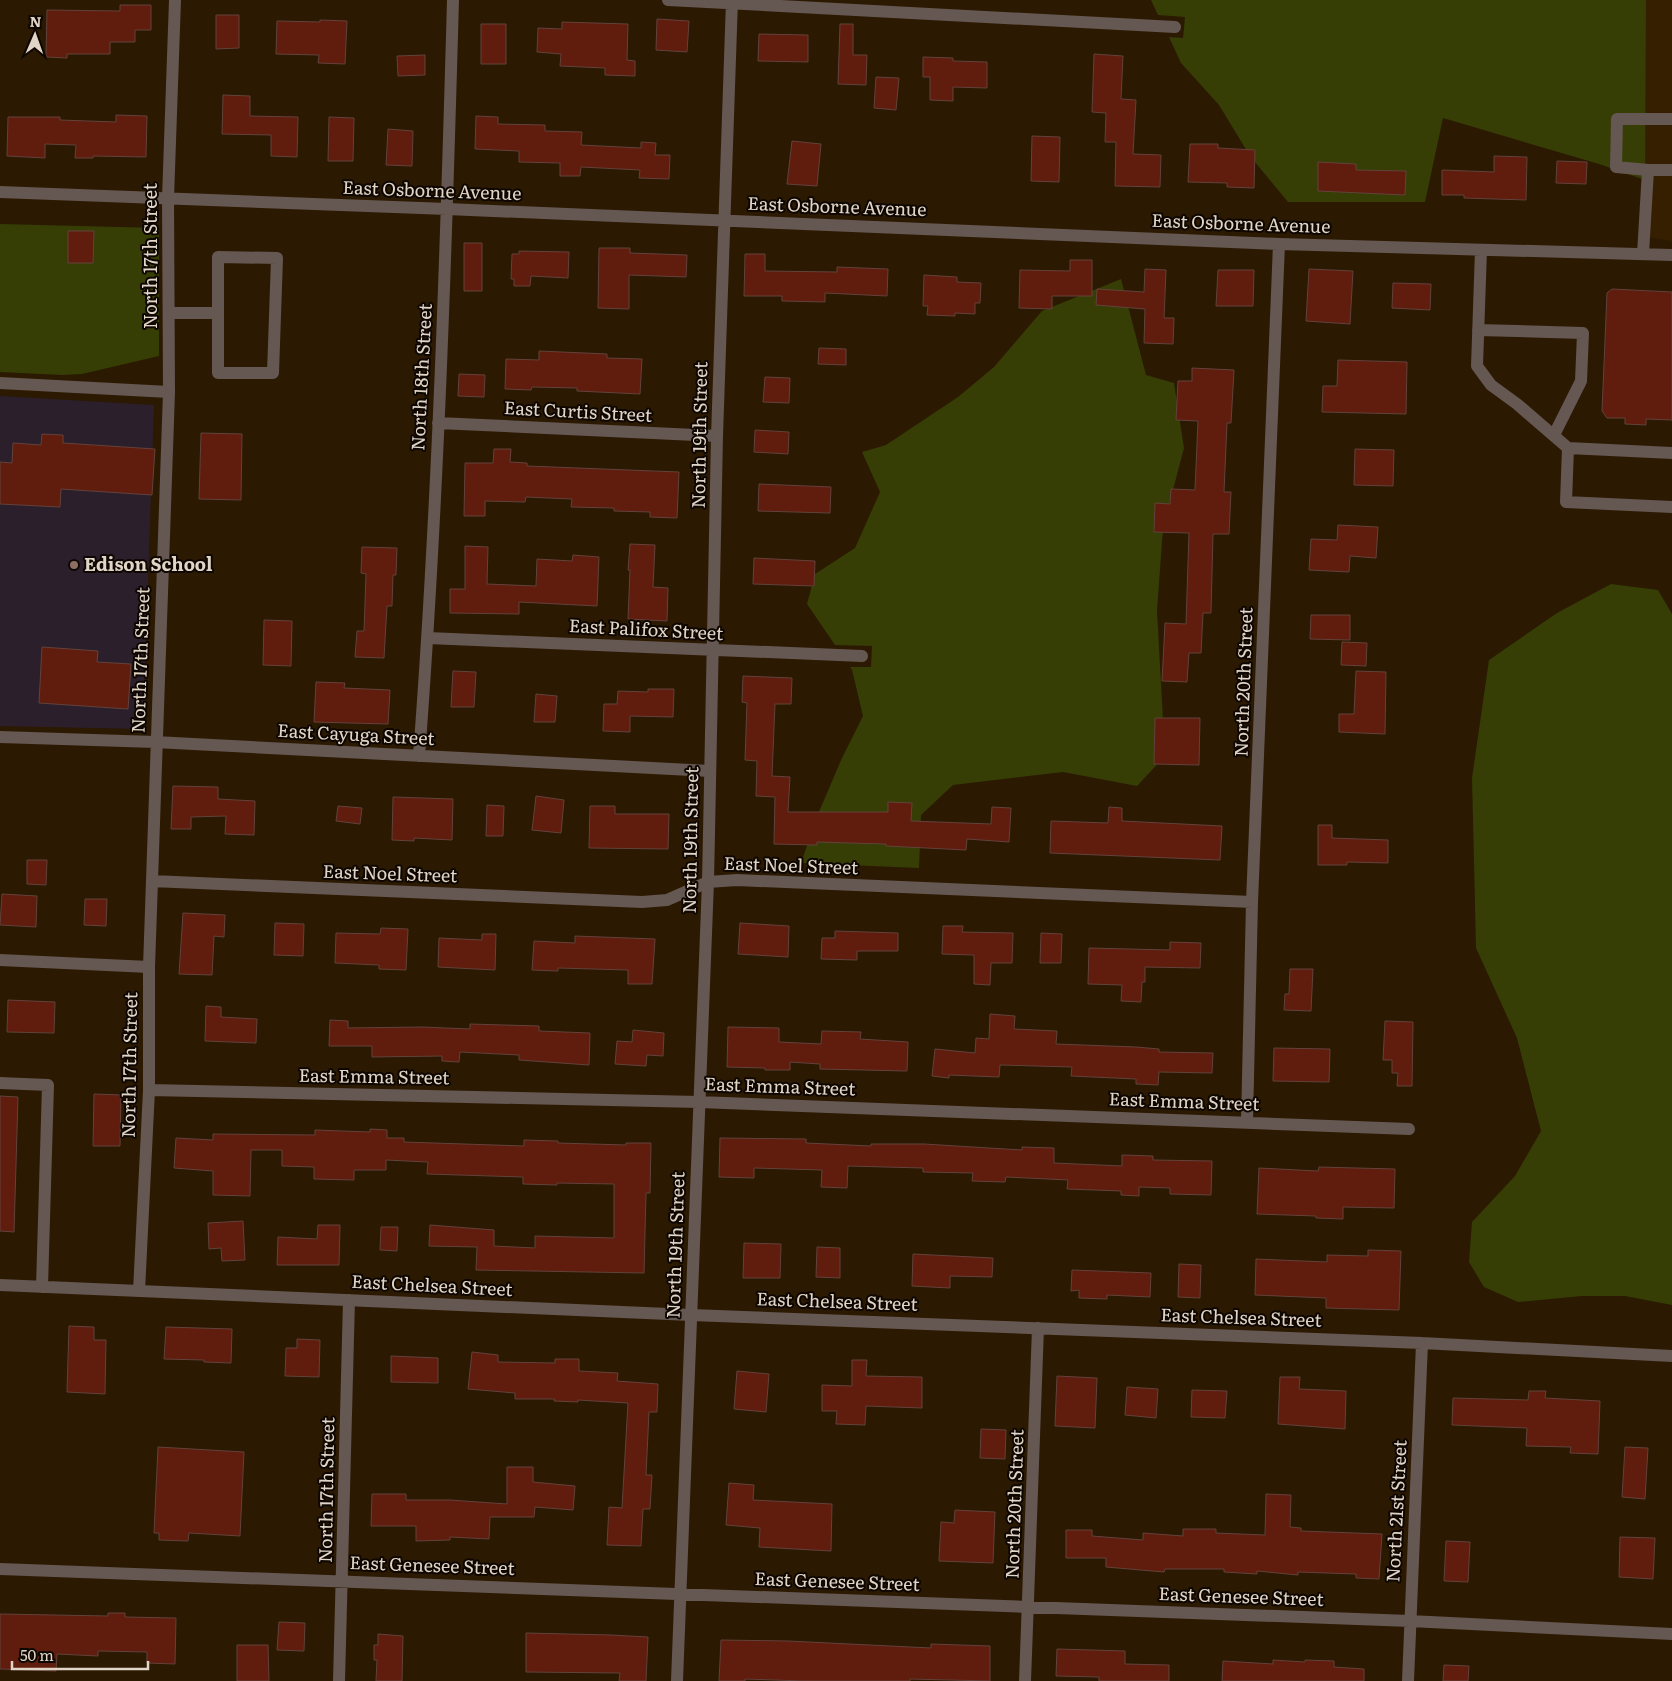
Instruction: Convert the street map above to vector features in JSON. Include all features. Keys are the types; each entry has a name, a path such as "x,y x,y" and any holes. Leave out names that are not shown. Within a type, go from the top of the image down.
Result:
{"street":[{"name":"North 17th Street","path":"139,1291 148,1090 148,967 155,742 169,392 168,198 175,0"},
{"name":"North 18th Street","path":"420,756 428,638 438,422 453,0"},
{"path":"668,0 732,1 1175,27"},
{"name":"North 19th Street","path":"677,1681 708,882 717,436 732,1"},
{"path":"1672,119 1618,119 1616,167 1672,170"},
{"path":"1643,254 1648,170"},
{"name":"East Osborne Avenue","path":"0,192 1279,244 1672,255"},
{"name":"North 20th Street","path":"1247,1122 1252,902 1279,244"},
{"path":"1481,250 1477,366 1491,384 1568,448 1672,454"},
{"path":"218,257 276,258 272,374 218,373 218,313 218,257"},
{"path":"169,313 218,313"},
{"path":"1478,330 1582,334 1581,381 1554,436"},
{"path":"0,383 169,392"},
{"name":"East Curtis Street","path":"438,422 717,436"},
{"path":"1568,448 1566,502 1672,507"},
{"name":"East Palifox Street","path":"428,638 862,656"},
{"name":"East Cayuga Street","path":"0,737 155,742 710,771"},
{"name":"East Noel Street","path":"152,881 642,902 667,900 708,882 737,880 1252,902"},
{"path":"0,960 148,967"},
{"path":"0,1083 48,1085 42,1287"},
{"name":"East Emma Street","path":"148,1090 699,1102 1409,1129"},
{"name":"East Chelsea Street","path":"0,1285 1422,1343 1672,1356"},
{"name":"North 17th Street","path":"339,1681 349,1300"},
{"name":"North 20th Street","path":"1025,1681 1038,1328"},
{"name":"North 21st Street","path":"1408,1681 1422,1343"},
{"name":"East Genesee Street","path":"0,1568 1410,1621 1672,1634"}],"shaded area":[{"path":"1646,0 1672,0 1672,241 1644,237"},
{"name":"Edison School","path":"0,396 154,405 143,729 0,726"}],"green space":[{"path":"1151,0 1646,0 1645,180 1599,164 1443,118 1425,202 1288,202 1250,156 1219,105 1181,63 1169,37 1183,38 1185,17 1158,15"},
{"path":"0,224 159,228 159,356 82,374 0,372"},
{"path":"1121,279 1146,375 1174,383 1184,448 1163,528 1157,611 1165,756 1137,786 1063,772 953,785 921,815 919,868 801,863 818,814 842,758 863,716 850,667 871,667 872,646 835,645 807,604 815,574 855,548 880,492 862,452 886,445 958,397 994,367 1042,311"},
{"path":"1611,584 1658,590 1672,614 1672,1305 1625,1296 1582,1296 1518,1302 1484,1287 1469,1262 1472,1222 1515,1176 1541,1131 1517,1038 1476,948 1472,778 1489,660 1557,613"}],"building":[{"path":"120,5 151,5 151,30 135,30 135,42 110,42 110,54 67,54 67,58 46,57 47,10 120,11"},
{"path":"216,15 239,15 239,48 216,49"},
{"path":"657,19 689,21 687,52 656,50"},
{"path":"320,20 347,21 345,64 318,63 319,55 276,54 277,21 320,22"},
{"path":"562,22 628,24 627,60 635,61 635,76 605,75 605,68 560,66 561,54 537,52 538,28 562,29"},
{"path":"481,24 506,24 506,64 481,64"},
{"path":"840,24 853,24 853,55 867,55 866,85 838,84"},
{"path":"759,34 808,35 808,62 758,61"},
{"path":"1094,54 1123,56 1121,99 1136,100 1133,154 1161,155 1160,187 1115,186 1116,142 1105,142 1106,113 1092,112"},
{"path":"425,55 425,75 398,76 397,56"},
{"path":"923,57 953,58 953,61 987,62 987,88 953,87 953,101 930,100 930,77 923,77"},
{"path":"876,77 899,78 896,110 874,108"},
{"path":"223,95 250,96 250,116 298,117 297,157 271,156 271,135 222,134"},
{"path":"116,115 147,116 146,157 93,156 93,158 75,158 76,145 45,144 45,158 7,156 8,117 60,117 60,120 116,122"},
{"path":"476,116 498,117 498,124 545,125 545,131 582,132 581,145 641,148 641,142 656,143 655,155 670,155 669,179 639,178 640,170 581,167 580,176 560,176 560,163 519,162 519,151 475,149"},
{"path":"329,117 354,118 353,161 328,161"},
{"path":"388,129 413,131 412,166 386,165"},
{"path":"1032,136 1060,137 1059,182 1031,181"},
{"path":"792,141 821,144 817,186 787,184"},
{"path":"1190,144 1218,144 1218,148 1255,150 1254,188 1227,187 1227,183 1188,182"},
{"path":"1494,156 1527,157 1526,200 1464,198 1464,195 1442,195 1442,170 1494,172"},
{"path":"1557,161 1587,162 1586,184 1556,183"},
{"path":"1318,162 1356,164 1356,170 1406,171 1405,195 1318,191"},
{"path":"68,231 94,231 93,263 68,263"},
{"path":"464,243 482,243 482,291 464,291"},
{"path":"599,248 630,248 630,253 687,255 686,277 629,275 629,309 598,308"},
{"path":"519,251 569,252 568,278 531,276 530,286 514,286 514,279 511,279 512,254 519,254"},
{"path":"745,254 765,254 765,271 837,272 837,267 888,269 887,296 825,293 825,302 782,301 782,296 744,296"},
{"path":"1070,260 1092,260 1092,296 1052,296 1052,309 1019,308 1020,270 1070,271"},
{"path":"1145,269 1166,270 1164,318 1174,318 1173,344 1144,343 1145,309 1096,305 1097,289 1144,292"},
{"path":"1309,269 1353,271 1350,324 1306,321"},
{"path":"1218,270 1254,270 1253,306 1216,306"},
{"path":"924,275 957,277 957,282 981,283 980,303 975,303 975,314 955,313 955,316 927,315 928,306 923,306"},
{"path":"1393,283 1431,284 1430,310 1392,308"},
{"path":"1612,289 1672,292 1672,420 1646,419 1646,425 1625,424 1625,418 1607,418 1602,411 1607,293"},
{"path":"819,348 846,349 846,365 818,364"},
{"path":"539,351 607,354 607,358 642,359 640,394 577,391 577,388 532,387 531,390 505,389 506,359 539,360"},
{"path":"1338,360 1407,362 1406,414 1322,412 1323,386 1337,386"},
{"path":"1192,368 1234,370 1231,423 1227,423 1224,492 1231,492 1229,534 1213,534 1211,613 1203,613 1201,653 1189,653 1187,682 1162,681 1165,623 1186,624 1189,533 1154,532 1155,503 1170,504 1171,489 1195,490 1198,421 1176,420 1178,381 1192,381"},
{"path":"459,374 485,375 484,397 458,396"},
{"path":"765,377 790,378 789,403 763,402"},
{"path":"755,430 789,432 788,454 754,452"},
{"path":"201,433 242,434 241,500 199,499"},
{"path":"42,434 63,435 63,443 155,449 152,495 61,489 60,507 0,504 0,462 12,463 13,443 41,445"},
{"path":"494,449 511,449 510,462 527,463 527,466 679,472 677,518 650,517 650,512 614,511 614,508 571,507 572,499 526,497 525,502 485,501 485,516 464,516 465,463 493,463"},
{"path":"1355,449 1394,450 1393,486 1354,485"},
{"path":"759,484 831,487 830,513 758,511"},
{"path":"1338,525 1378,527 1376,558 1350,556 1349,572 1309,570 1311,539 1337,540"},
{"path":"630,544 655,545 653,587 668,588 667,621 628,619"},
{"path":"465,546 488,547 487,584 536,586 537,559 572,561 573,555 599,557 597,606 519,602 519,614 450,613 450,589 465,589"},
{"path":"362,547 397,548 396,575 393,575 392,606 387,606 384,658 355,657 357,631 364,631 366,574 361,573"},
{"path":"754,558 815,561 814,586 753,584"},
{"path":"1311,615 1350,615 1350,640 1310,639"},
{"path":"264,620 292,621 291,666 263,665"},
{"path":"1342,642 1367,643 1366,666 1341,665"},
{"path":"42,647 98,651 97,662 131,664 128,709 39,703"},
{"path":"453,671 476,672 474,707 451,707"},
{"path":"1356,671 1386,672 1385,734 1339,732 1339,714 1354,714"},
{"path":"743,676 792,678 791,704 775,704 772,776 790,777 788,812 888,812 888,802 912,803 911,821 991,824 992,807 1011,808 1009,842 967,839 966,850 886,846 886,844 817,842 817,845 774,844 775,797 756,796 757,761 745,760 747,703 742,702"},
{"path":"316,682 345,683 344,688 390,690 388,724 314,722"},
{"path":"648,689 674,689 673,717 630,716 630,732 603,731 604,704 617,704 618,691 648,692"},
{"path":"536,694 557,696 555,722 534,722"},
{"path":"1155,718 1200,718 1199,765 1154,764"},
{"path":"173,786 218,787 218,799 255,801 254,835 225,834 226,816 191,817 191,829 171,829"},
{"path":"536,796 564,800 561,833 532,830"},
{"path":"393,797 453,799 452,840 414,838 414,841 392,840"},
{"path":"487,805 504,806 503,836 486,836"},
{"path":"338,806 362,808 360,824 336,821"},
{"path":"590,806 615,806 615,814 669,814 668,849 589,848"},
{"path":"1109,807 1122,808 1122,821 1222,826 1220,860 1050,853 1051,821 1108,823"},
{"path":"1318,825 1332,825 1332,838 1388,840 1388,863 1347,862 1347,865 1318,865"},
{"path":"27,860 47,860 46,885 27,884"},
{"path":"2,894 37,896 36,927 0,925"},
{"path":"85,899 107,899 106,926 84,925"},
{"path":"183,913 225,915 224,937 214,936 212,975 179,974"},
{"path":"275,923 304,924 303,956 274,955"},
{"path":"740,923 789,926 788,957 738,954"},
{"path":"943,926 963,926 962,932 1013,933 1012,963 991,963 990,985 974,984 974,955 942,954"},
{"path":"381,928 408,929 406,970 379,969 379,965 335,963 336,933 380,934"},
{"path":"835,931 898,933 898,951 857,951 857,960 821,959 822,938 835,938"},
{"path":"1041,933 1062,934 1061,963 1040,963"},
{"path":"482,934 496,934 495,970 438,967 439,938 482,940"},
{"path":"575,936 655,939 652,984 628,984 628,970 558,968 558,971 532,970 534,941 575,943"},
{"path":"1170,942 1201,943 1200,968 1145,967 1145,982 1142,982 1141,1002 1121,1001 1122,985 1088,984 1089,948 1170,950"},
{"path":"1290,969 1313,969 1311,1011 1284,1010 1285,994 1289,994"},
{"path":"8,1000 55,1002 54,1033 7,1032"},
{"path":"206,1006 221,1007 221,1017 257,1019 256,1043 205,1041"},
{"path":"990,1014 1015,1016 1014,1029 1057,1031 1056,1044 1136,1047 1159,1049 1159,1052 1213,1053 1212,1073 1159,1072 1158,1085 1136,1084 1136,1079 1071,1076 1072,1067 1000,1065 999,1077 949,1075 949,1078 932,1076 935,1049 975,1053 976,1038 989,1039"},
{"path":"330,1020 348,1021 348,1028 422,1027 470,1029 470,1024 539,1026 539,1031 590,1033 589,1065 519,1060 519,1055 460,1052 459,1062 442,1061 442,1056 372,1057 372,1046 329,1046"},
{"path":"1385,1021 1413,1022 1412,1086 1397,1086 1398,1073 1392,1073 1392,1060 1383,1060"},
{"path":"728,1027 779,1028 779,1042 821,1044 822,1031 861,1032 860,1039 908,1042 907,1071 820,1069 820,1064 790,1062 790,1070 727,1067"},
{"path":"633,1030 664,1033 663,1056 647,1055 646,1066 615,1064 617,1041 632,1042"},
{"path":"1274,1048 1330,1049 1329,1082 1273,1081"},
{"path":"94,1094 121,1095 120,1146 93,1146"},
{"path":"0,1096 18,1097 14,1232 0,1231"},
{"path":"370,1129 387,1130 387,1138 404,1138 404,1142 524,1146 524,1140 626,1145 626,1143 651,1143 650,1193 646,1193 644,1273 476,1270 477,1247 429,1246 430,1225 494,1230 494,1246 535,1248 535,1236 614,1238 614,1184 523,1184 523,1177 427,1174 428,1162 386,1160 386,1170 354,1170 354,1180 314,1179 314,1167 282,1166 282,1150 251,1150 250,1196 213,1195 213,1171 174,1168 176,1138 213,1140 213,1134 315,1135 315,1130 370,1132"},
{"path":"720,1138 806,1139 806,1143 871,1146 871,1144 924,1144 1022,1150 1022,1147 1054,1148 1054,1163 1122,1166 1122,1155 1153,1156 1153,1160 1212,1161 1211,1195 1170,1194 1170,1188 1139,1187 1139,1196 1121,1195 1121,1191 1067,1189 1068,1180 1006,1177 1005,1182 972,1181 973,1173 923,1172 923,1168 848,1166 847,1188 821,1187 822,1170 754,1168 754,1178 719,1177"},
{"path":"1319,1167 1395,1169 1394,1208 1343,1207 1343,1219 1257,1214 1259,1168 1318,1171"},
{"path":"243,1221 245,1260 222,1261 221,1248 209,1249 208,1223"},
{"path":"318,1225 340,1225 339,1265 277,1265 278,1237 317,1239"},
{"path":"381,1227 398,1227 397,1251 380,1250"},
{"path":"744,1243 781,1244 780,1278 743,1278"},
{"path":"817,1247 840,1248 840,1278 816,1277"},
{"path":"1368,1250 1401,1251 1399,1310 1326,1308 1326,1298 1255,1295 1256,1259 1327,1262 1327,1255 1368,1256"},
{"path":"913,1254 993,1258 992,1277 950,1276 950,1288 912,1286"},
{"path":"1179,1264 1201,1265 1200,1298 1178,1297"},
{"path":"1072,1270 1151,1273 1150,1297 1107,1295 1107,1299 1079,1298 1079,1290 1071,1291"},
{"path":"69,1326 94,1327 94,1340 106,1340 105,1394 67,1392"},
{"path":"166,1327 232,1329 231,1363 164,1359"},
{"path":"297,1339 320,1340 319,1377 285,1376 286,1348 297,1348"},
{"path":"472,1352 498,1355 498,1362 555,1363 555,1359 579,1359 579,1371 618,1373 617,1381 658,1384 657,1412 649,1412 646,1475 652,1475 650,1509 643,1509 641,1546 607,1545 609,1507 622,1508 628,1403 515,1399 515,1393 468,1389"},
{"path":"391,1356 438,1358 438,1383 391,1382"},
{"path":"852,1360 867,1360 866,1376 922,1377 922,1408 866,1406 865,1425 836,1424 837,1411 822,1411 822,1385 852,1386"},
{"path":"737,1371 769,1374 766,1412 734,1409"},
{"path":"1057,1376 1097,1378 1095,1428 1055,1426"},
{"path":"1280,1377 1300,1377 1299,1389 1346,1391 1345,1429 1278,1424"},
{"path":"1127,1387 1158,1389 1156,1418 1125,1415"},
{"path":"1192,1390 1227,1391 1225,1418 1191,1417"},
{"path":"1529,1391 1546,1391 1545,1398 1600,1401 1598,1454 1570,1453 1571,1447 1526,1446 1527,1428 1452,1425 1453,1398 1528,1400"},
{"path":"981,1429 1006,1430 1005,1459 980,1458"},
{"path":"158,1447 244,1452 240,1536 189,1533 188,1541 159,1540 159,1533 154,1533"},
{"path":"1625,1447 1648,1448 1645,1499 1622,1497"},
{"path":"507,1467 533,1467 533,1482 575,1486 573,1510 535,1507 534,1517 490,1517 489,1539 450,1537 450,1540 416,1541 416,1526 371,1526 372,1494 406,1494 406,1500 450,1500 507,1504"},
{"path":"729,1483 754,1485 753,1500 832,1504 831,1551 759,1547 760,1528 726,1525"},
{"path":"1266,1494 1291,1495 1290,1527 1301,1528 1301,1531 1382,1534 1379,1579 1356,1578 1356,1574 1298,1572 1298,1575 1257,1571 1257,1574 1224,1572 1224,1569 1165,1569 1164,1572 1106,1567 1106,1558 1066,1558 1066,1530 1092,1530 1092,1536 1143,1540 1143,1533 1183,1536 1183,1529 1216,1529 1216,1533 1265,1535"},
{"path":"955,1510 995,1512 993,1563 939,1561 941,1522 954,1523"},
{"path":"1620,1537 1655,1538 1653,1579 1619,1577"},
{"path":"1446,1541 1470,1542 1468,1582 1444,1581"},
{"path":"108,1613 125,1613 125,1617 176,1618 175,1664 147,1663 147,1652 98,1651 98,1656 57,1654 56,1671 0,1669 0,1614 108,1616"},
{"path":"279,1622 305,1623 304,1651 277,1650"},
{"path":"526,1633 648,1637 646,1681 619,1681 620,1673 526,1672"},
{"path":"378,1634 403,1636 402,1681 376,1681 377,1660 374,1660 374,1645 378,1645"},
{"path":"721,1640 788,1641 931,1648 931,1644 990,1646 990,1681 910,1679 910,1681 804,1681 745,1679 745,1681 719,1681"},
{"path":"237,1645 268,1645 269,1681 237,1681"},
{"path":"1057,1649 1125,1651 1125,1664 1169,1665 1169,1681 1099,1681 1099,1677 1056,1676"},
{"path":"1273,1660 1334,1661 1334,1667 1364,1669 1364,1681 1222,1681 1223,1661 1273,1664"},
{"path":"1444,1665 1469,1666 1468,1681 1443,1681"}],"place":[{"name":"Edison School","path":"74,565"}]}
